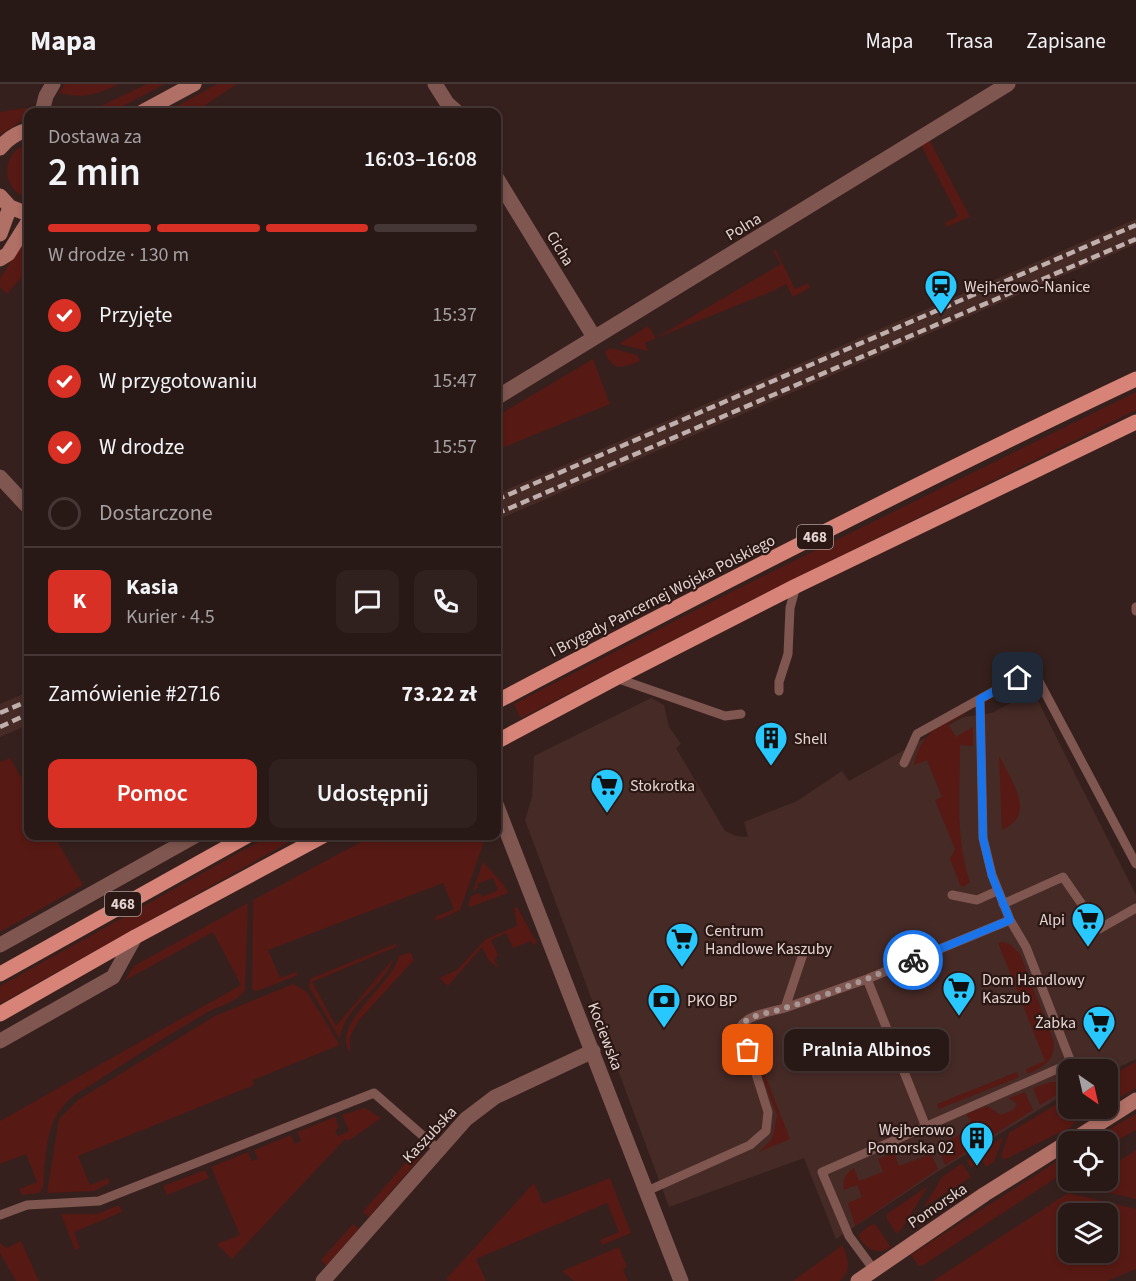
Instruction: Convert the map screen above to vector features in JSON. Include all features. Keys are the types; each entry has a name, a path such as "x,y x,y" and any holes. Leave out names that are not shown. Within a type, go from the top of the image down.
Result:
{"main road":[{"name":"I Brygady Pancernej Wojska Polskiego","path":"501,699 787,551 1136,379"},
{"name":"468","path":"501,739 796,586 1136,422"},
{"name":"468","path":"0,974 240,840"},
{"name":"468","path":"0,1014 135,937 316,840"}],"street":[{"path":"43,108 46,96 53,84"},
{"path":"149,108 194,84"},
{"path":"435,84 453,108"},
{"name":"Polna","path":"501,395 1008,84"},
{"path":"0,148 7,140 24,131"},
{"name":"Cicha","path":"501,185 594,337"},
{"path":"0,234 5,201 24,212"},
{"path":"0,259 8,254 24,228"},
{"path":"0,477 24,503"},
{"name":"Kociewska","path":"501,817 681,1281"},
{"path":"0,945 188,840"},
{"path":"0,1041 113,977 135,937"},
{"name":"Kaszubska","path":"323,1281 466,1119 495,1097 593,1051"},
{"name":"Pomorska","path":"1087,1131 1136,1100"},
{"name":"Pomorska","path":"858,1281 985,1194 1058,1149"}],"lane":[{"path":"779,691 779,682 788,654 790,608 796,586"},
{"path":"904,764 917,734 1033,670 1136,864"},
{"path":"616,678 725,716 741,714"},
{"path":"980,699 983,838 1003,904 1026,947 1070,1059"},
{"path":"1003,904 1063,877 1099,929 1136,908"},
{"path":"952,895 977,900 998,891"},
{"path":"647,1191 750,1145 766,1131 768,1112 741,1026 750,1018 867,979 1010,920"},
{"path":"785,1008 803,954"},
{"path":"867,979 926,1127"},
{"path":"874,1270 849,1236 822,1172 1058,1072"},
{"path":"0,1215 27,1205 99,1200 374,1093 438,1149"},
{"path":"1096,1119 1098,1124"}],"shaded area":[{"path":"65,84 119,84 96,93 76,96 59,93"},
{"path":"147,84 165,84 120,108 96,108"},
{"path":"217,84 237,84 201,108 173,108"},
{"path":"24,108 24,119 0,135 0,112"},
{"path":"929,139 970,217 947,227 945,223 958,216 921,145"},
{"path":"24,146 24,196 12,187 7,171 8,162 19,148"},
{"path":"1136,219 1136,244 501,518 501,492"},
{"path":"24,242 24,275 7,294 0,287 0,278"},
{"path":"776,250 795,289 808,283 810,288 793,297 786,284 656,338 781,264 773,251"},
{"path":"648,326 656,338 645,343 648,351 619,344"},
{"path":"610,348 637,355 640,361 619,367 611,363 605,352"},
{"path":"593,359 610,404 501,448 501,414"},
{"path":"1136,392 1136,410 739,606 521,718 514,704 731,592"},
{"path":"1033,691 1136,895 1136,1059 1118,1068 1118,1059 1058,1059 1058,1098 937,1172 836,1239 804,1158 669,1207 525,820 532,797 534,756 651,698 664,705 669,727 681,744 676,748 725,831 736,836 748,837 744,822 797,801 842,771 849,781 963,717 992,713"},
{"path":"24,694 24,727 0,737 0,704"},
{"path":"963,713 966,714 948,724 956,737 973,727 973,746 960,745 960,832 970,882 963,887 960,885 950,859 955,849 935,800 942,797 927,760 914,765 921,746 931,732"},
{"path":"999,756 1016,789 1020,807 1019,815 1014,822 1002,830"},
{"path":"10,758 24,783 24,840 56,840 83,885 0,932 0,762"},
{"path":"262,840 293,840 0,1004 0,986"},
{"path":"365,840 485,840 460,910 436,921 435,917 454,909 443,883 268,950 280,978 296,972 298,975 256,991 252,989 253,900"},
{"path":"483,862 504,885 508,893 470,907 468,905 471,896 480,893 482,897 498,890 493,878 477,884 478,888 473,890"},
{"path":"248,903 245,990 232,1001 189,1023 73,1096 63,1106 51,1127 46,1150 43,1188 39,1193 22,1195 19,1189 37,1182 26,1154 0,1164 0,1121 241,985 213,932 124,981 134,966"},
{"path":"517,907 537,943 533,945 531,941 513,948 506,933 491,940 498,955 494,960 499,968 489,961 482,947 448,986 439,978 457,970 486,939 517,926 514,908"},
{"path":"998,943 1011,945 1020,954 1054,1042 1050,1059 1038,1069 1027,1074 1026,1069 1045,1061"},
{"path":"395,944 398,946 312,982 336,1026 393,959 381,980 348,1017 340,1039 309,987 310,979"},
{"path":"410,952 414,960 358,1021 350,1037 350,1052 346,1041 348,1030 355,1017 386,979 399,956"},
{"path":"293,984 307,992 340,1045 253,1080 254,1085 78,1156 90,1185 108,1178 110,1183 94,1191 47,1193 59,1119 78,1100 215,1016"},
{"path":"750,1037 790,1139 759,1152 771,1140 777,1115 747,1038"},
{"path":"1136,1062 1136,1088 1118,1098 1118,1072"},
{"path":"1017,1072 1019,1077 939,1109 937,1104"},
{"path":"1057,1082 1058,1094 1040,1105 1033,1088"},
{"path":"1025,1092 1033,1110 945,1165 938,1148 973,1125 966,1114 987,1106 1001,1115 1013,1110 1017,1104 1009,1098"},
{"path":"1058,1103 1058,1119 1077,1119 1071,1127 1058,1131 1058,1133 1004,1160 1001,1155 1009,1133"},
{"path":"365,1108 381,1118 348,1141 345,1139 232,1259 217,1244 240,1235 211,1167 248,1152 252,1161 258,1159 254,1150 291,1135 295,1144 301,1141 297,1132 335,1117 339,1127 335,1131 338,1136 349,1131 342,1115"},
{"path":"1136,1114 1136,1130 1118,1140 1118,1131 1106,1131"},
{"path":"1003,1137 994,1162 986,1167 982,1160 970,1168 967,1160"},
{"path":"421,1145 420,1158 369,1217 363,1212"},
{"path":"1136,1150 1136,1199 1102,1191 1118,1191 1118,1162"},
{"path":"894,1153 899,1166 931,1154 938,1169 855,1226 848,1203 862,1197 857,1185 844,1190 845,1178 854,1168 859,1181 883,1172 878,1159"},
{"path":"1058,1160 1058,1177 922,1266 918,1265 911,1255"},
{"path":"961,1164 971,1177 924,1207 942,1177"},
{"path":"205,1170 209,1178 167,1195 163,1186"},
{"path":"610,1178 631,1233 602,1245 600,1240 619,1232 607,1203 476,1259 486,1281 449,1281 446,1279 534,1183 543,1204"},
{"path":"928,1186 897,1234 887,1219 887,1214"},
{"path":"1068,1193 1110,1203 1058,1203 1058,1263 1118,1263 1118,1205 1136,1209 1136,1269 1107,1281 933,1281"},
{"path":"119,1205 122,1212 74,1232 80,1248 75,1250 61,1214 97,1214"},
{"path":"353,1224 359,1229 326,1266 321,1260"},
{"path":"872,1224 876,1225 891,1247 876,1251 864,1244 858,1235"},
{"path":"21,1241 39,1281 16,1281 0,1253 0,1243 6,1248"},
{"path":"843,1245 848,1268 840,1281 793,1281"},
{"path":"619,1247 627,1267 623,1269 628,1281 574,1281 562,1271"}],"railway":[{"path":"501,498 1136,225"},
{"path":"501,512 1136,239"},
{"path":"0,713 24,703"},
{"path":"0,727 24,716"}],"way so far":[{"path":"748,1050 741,1026 744,1021 867,979 913,960"}],"place":[{"name":"Wejherowo-Nanice","path":"941,315"},
{"name":"Shell","path":"771,767"},
{"name":"Stokrotka","path":"607,814"},
{"name":"Alpi","path":"1088,948"},
{"name":"Centrum Handlowe Kaszuby","path":"682,968"},
{"name":"Dom Handlowy Kaszub","path":"959,1017"},
{"name":"PKO BP","path":"664,1029"},
{"name":"Pralnia Albinos","path":"748,1050"},
{"name":"Żabka","path":"1099,1051"},
{"name":"Wejherowo Pomorska 02","path":"977,1167"}],"route":[{"path":"913,960 1010,920 992,876 983,838 980,699 1018,678"}]}
